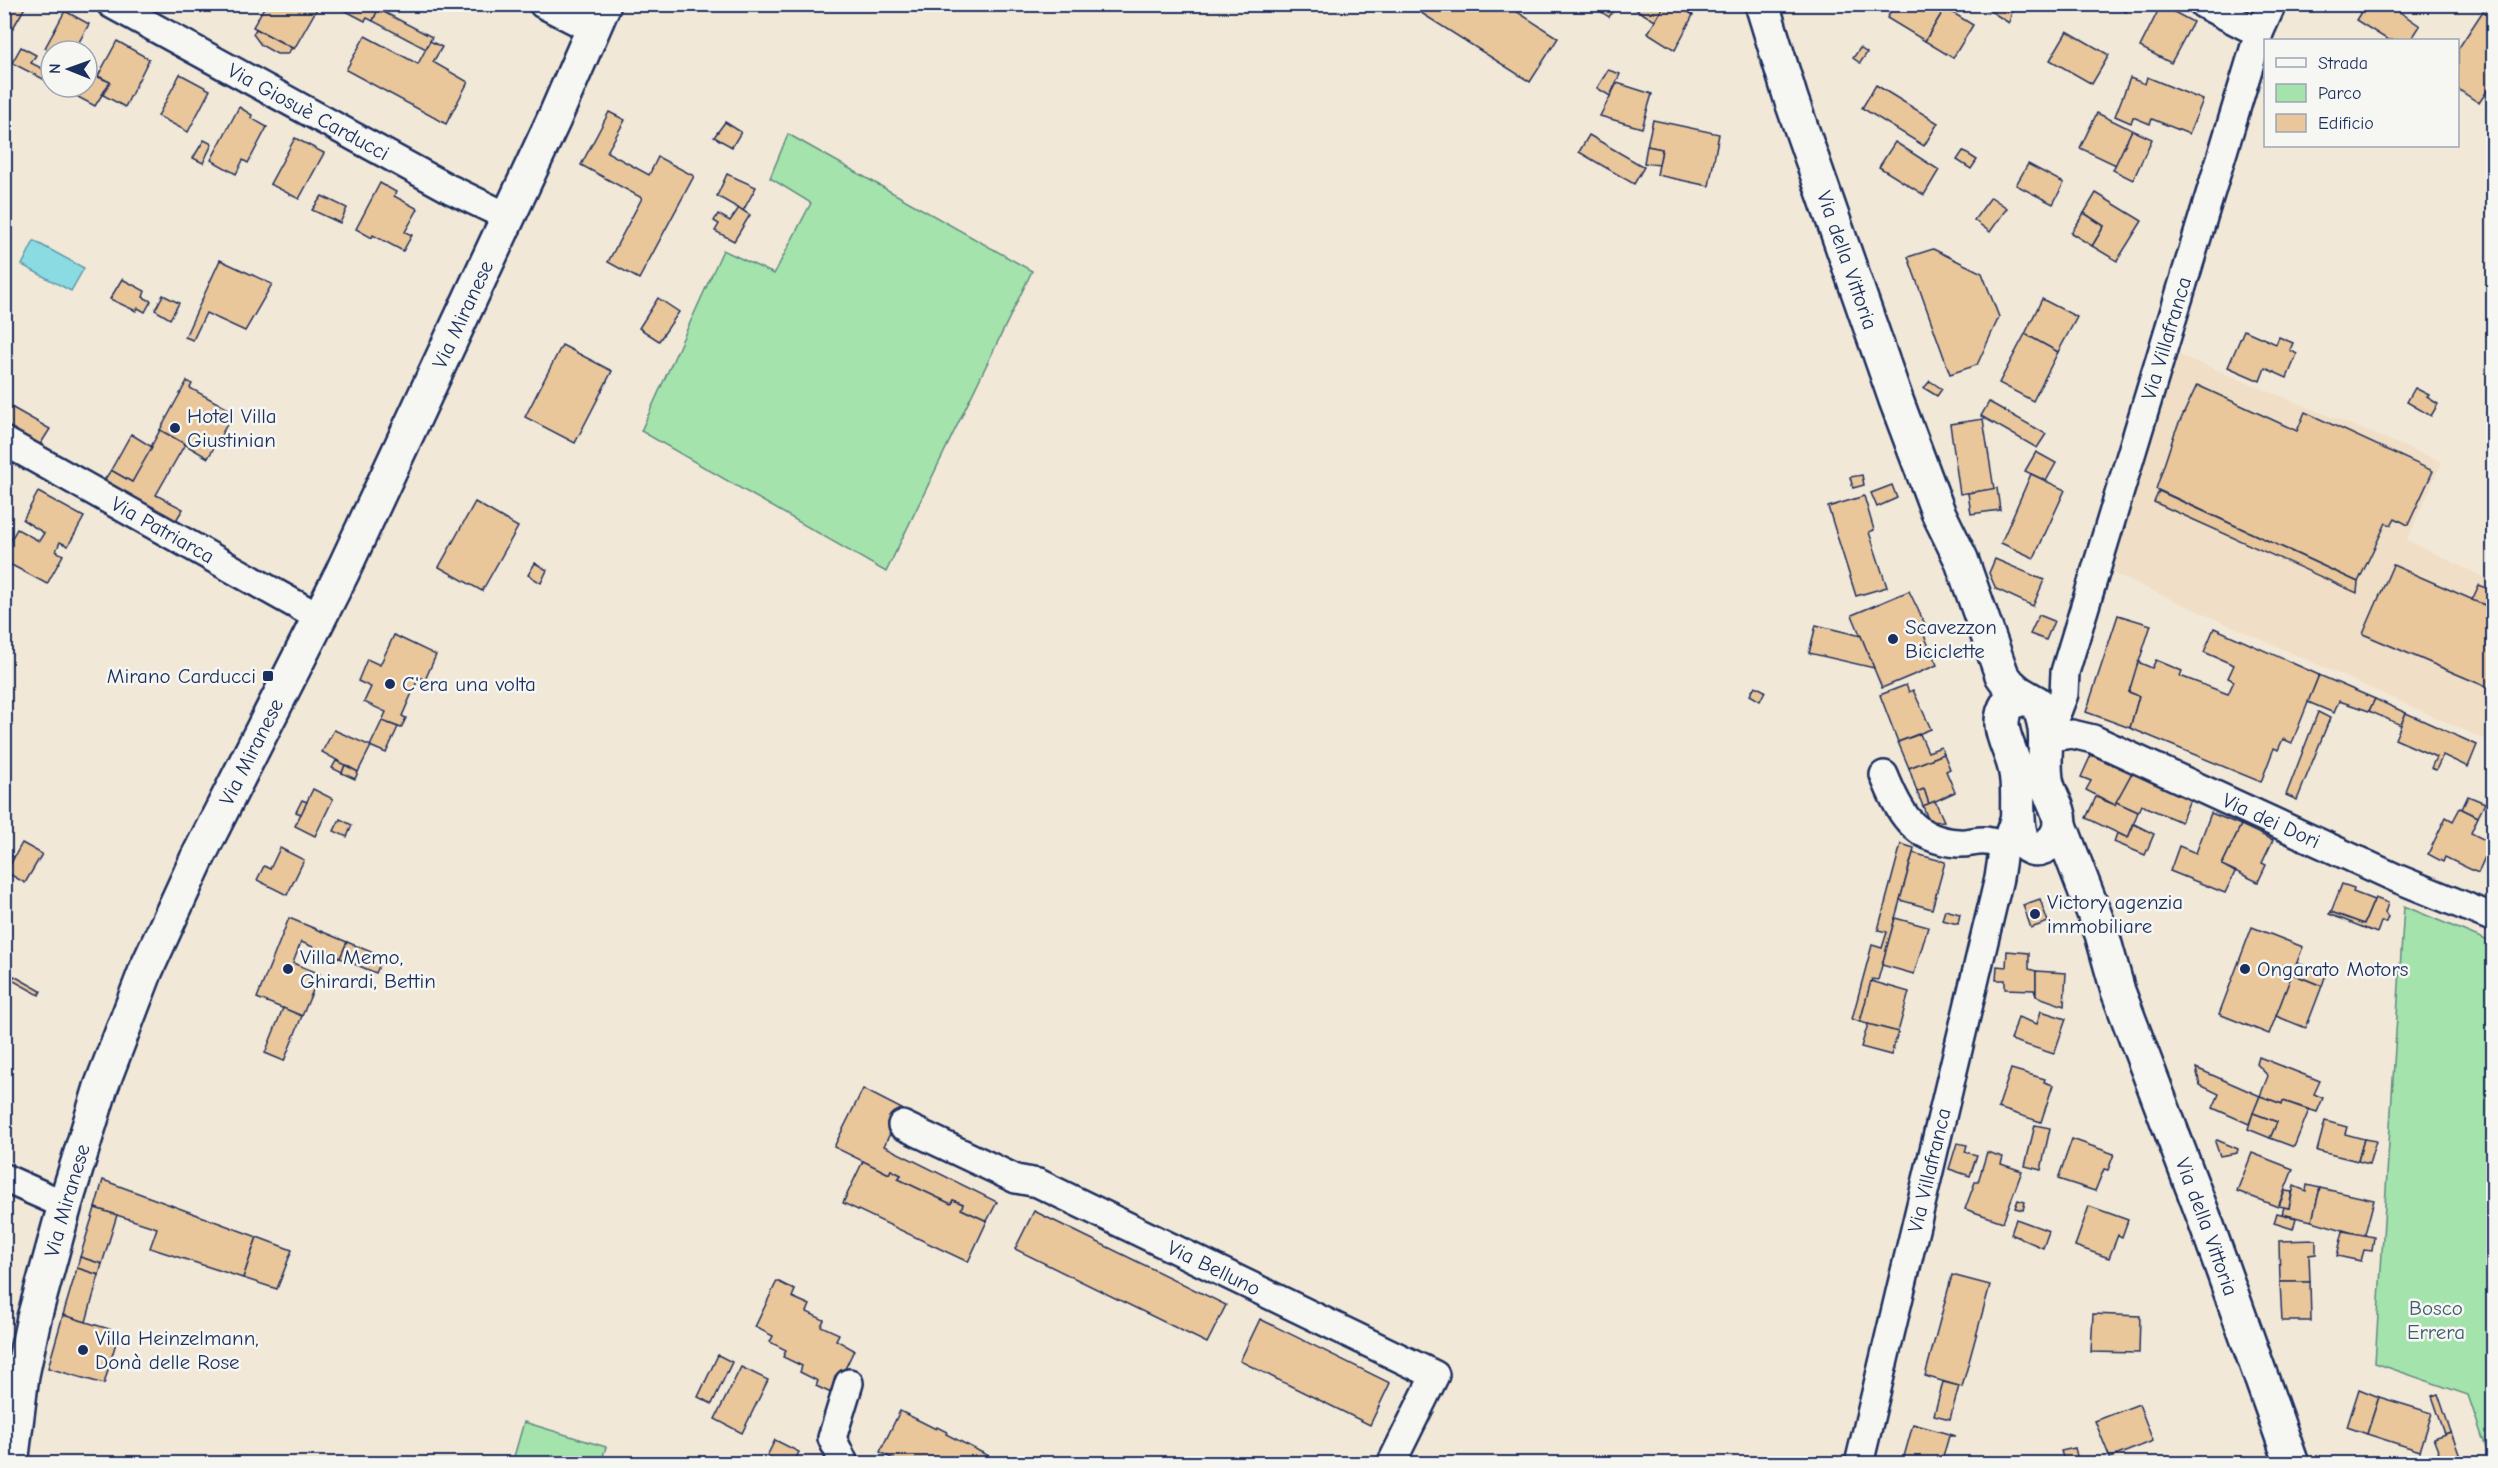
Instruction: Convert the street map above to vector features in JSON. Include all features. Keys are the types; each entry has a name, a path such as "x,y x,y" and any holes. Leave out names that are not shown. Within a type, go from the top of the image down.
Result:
{"main road":[{"name":"Via della Vittoria","path":"1762,4 1791,99 1888,378 1938,512 1949,572 1974,658 1991,705 2018,706 2037,703 2043,714 2047,738 2046,779 2058,812 2035,842 2024,843 2018,812 2018,780 2002,729 2018,706"},
{"name":"Via Miranese","path":"11,1464 28,1346 65,1205 102,1087 146,970 197,859 320,618 508,217 598,17"},
{"name":"Via della Vittoria","path":"2035,842 2058,870 2078,919 2118,991 2205,1220 2292,1464"}],"street":[{"name":"Via Giosuè Carducci","path":"111,4 450,189 508,217"},
{"path":"543,4 598,17"},
{"path":"2203,4 2259,33"},
{"name":"Via Villafranca","path":"2047,738 2064,694 2065,672 2259,33 2272,4"},
{"name":"Via Patriarca","path":"4,441 320,618"},
{"path":"2018,706 2045,691 2065,672"},
{"name":"Via dei Dori","path":"2047,738 2072,734 2093,739 2396,878 2493,918"},
{"path":"1884,775 1898,808 1910,824 1929,837 1958,843 2035,842"},
{"name":"Via Villafranca","path":"1859,1464 1999,878 2035,842"},
{"name":"Via Belluno","path":"902,1125 1016,1179 1038,1183 1435,1375 1391,1464"},
{"path":"4,1178 65,1205"},
{"path":"845,1463 832,1438 849,1383"}],"shaded area":[{"path":"2155,345 2442,462 2407,540 2493,582 2493,743 2088,562"}],"green space":[{"path":"788,134 1032,271 886,572 641,431 723,250 774,274 811,203 770,178"},
{"name":"Bosco Errera","path":"2404,906 2493,943 2493,1463 2491,1463 2468,1395 2375,1363"},
{"path":"524,1422 606,1447 601,1463 523,1464 513,1460"}],"water":[{"path":"34,241 84,268 71,291 22,265"}],"building":[{"path":"4,4 27,4 13,28 4,25"},
{"path":"198,4 215,4 211,12"},
{"path":"266,4 319,5 294,49 253,27"},
{"path":"337,4 374,4 379,7 373,21 367,18 365,21 336,6"},
{"path":"1407,4 1505,4 1558,38 1530,82"},
{"path":"1590,4 1618,4 1609,17"},
{"path":"1627,4 1665,4 1655,21"},
{"path":"1665,4 1676,4 1693,15 1675,50 1648,33"},
{"path":"1895,4 1940,4 1945,8 1925,41 1887,18"},
{"path":"1989,4 2014,4 2009,23 1987,9"},
{"path":"2113,4 2130,4 2126,12"},
{"path":"2366,4 2388,4 2420,26 2412,39 2386,39 2356,20"},
{"path":"2161,5 2193,22 2171,63 2140,47"},
{"path":"1945,8 1973,25 1953,58 1925,41"},
{"path":"378,9 432,37 426,49 373,21"},
{"path":"65,11 89,24 81,39 50,39"},
{"path":"2483,11 2494,18 2494,81 2479,103 2459,90 2459,47"},
{"path":"256,29 292,48 287,54 277,54 261,45 253,34"},
{"path":"2067,31 2109,55 2092,84 2050,60"},
{"path":"365,36 418,64 430,41 442,47 433,62 468,82 446,124 346,70"},
{"path":"117,41 149,59 125,107 103,95 110,82 99,76"},
{"path":"21,47 36,55 31,63 39,67 39,77 12,63"},
{"path":"1860,48 1867,53 1860,63 1853,58"},
{"path":"1608,70 1620,74 1610,96 1597,88"},
{"path":"180,74 210,90 188,132 158,116"},
{"path":"99,77 110,82 95,106 82,99 99,99"},
{"path":"2147,77 2203,100 2189,134 2152,119 2150,124 2133,117 2131,123 2115,116 2130,78 2145,84"},
{"path":"1617,83 1652,94 1642,128 1600,116"},
{"path":"1876,85 1938,123 1924,146 1862,108"},
{"path":"239,107 252,115 251,118 267,127 248,163 243,160 236,174 211,160"},
{"path":"609,112 625,120 607,152 649,175 658,157 694,176 639,279 608,262 642,198 581,165"},
{"path":"2097,113 2132,130 2116,165 2080,148"},
{"path":"1653,120 1719,134 1709,186 1657,175 1662,149 1647,146"},
{"path":"725,122 741,132 732,147 714,137"},
{"path":"2132,130 2152,139 2133,180 2113,170"},
{"path":"1589,135 1644,167 1634,184 1579,152"},
{"path":"295,138 324,153 299,199 270,184"},
{"path":"204,140 212,144 203,163 193,158"},
{"path":"1895,142 1939,170 1924,195 1879,167"},
{"path":"1647,146 1662,149 1659,165 1644,163"},
{"path":"1963,151 1977,160 1971,169 1957,160"},
{"path":"2028,164 2064,183 2053,204 2016,185"},
{"path":"727,174 756,187 743,211 717,196"},
{"path":"380,183 396,192 394,196 418,209 405,232 412,235 403,251 356,229"},
{"path":"2096,193 2142,221 2117,261 2092,246 2104,226 2084,213"},
{"path":"322,196 347,208 340,223 312,210"},
{"path":"1991,197 2007,208 1990,232 1974,220"},
{"path":"739,208 750,215 734,241 715,231 719,224 714,221 718,214 730,221"},
{"path":"2084,213 2104,226 2092,246 2071,233"},
{"path":"1933,249 1982,273 1999,317 1977,365 1950,374 1908,257"},
{"path":"220,260 272,284 245,331 206,313 193,340 185,337"},
{"path":"122,279 145,291 143,297 151,301 145,312 138,308 136,311 110,299"},
{"path":"163,295 179,303 170,319 155,310"},
{"path":"658,298 679,312 659,341 639,328"},
{"path":"2042,299 2077,317 2058,352 2025,334"},
{"path":"2244,330 2276,344 2279,337 2293,343 2290,350 2297,354 2287,378 2265,368 2260,381 2228,367"},
{"path":"2025,334 2058,352 2033,401 1999,383"},
{"path":"562,345 612,371 575,443 525,417"},
{"path":"187,381 192,384 190,388 234,412 208,458 160,430"},
{"path":"1930,381 1942,389 1937,396 1924,388"},
{"path":"2197,385 2297,431 2305,412 2433,471 2408,525 2395,518 2391,525 2386,523 2358,582 2156,489 2175,432"},
{"path":"2415,388 2429,395 2427,397 2438,404 2431,416 2407,402"},
{"path":"1989,402 2046,434 2037,448 1981,416"},
{"path":"4,403 50,429 38,448 4,429"},
{"path":"1983,419 1994,489 1960,494 1950,424"},
{"path":"160,430 185,444 156,495 183,509 173,525 101,485 111,470 132,482"},
{"path":"131,434 152,447 132,482 111,470"},
{"path":"2036,452 2056,463 2046,481 2025,471"},
{"path":"2031,474 2065,490 2034,558 2001,543"},
{"path":"1862,475 1864,485 1853,488 1850,477"},
{"path":"1892,485 1897,498 1877,507 1871,493"},
{"path":"1997,488 2000,510 1971,514 1968,493"},
{"path":"2159,491 2358,582 2357,593 2154,502"},
{"path":"38,492 84,517 68,546 60,542 56,551 63,555 47,584 4,561 4,552 17,529 39,541 44,533 23,520"},
{"path":"1864,496 1874,530 1869,532 1887,587 1856,596 1828,507"},
{"path":"475,502 518,527 482,591 439,567"},
{"path":"1995,559 2044,580 2033,606 1996,589 1989,573"},
{"path":"535,563 547,570 541,583 528,575"},
{"path":"2393,565 2494,609 2494,690 2363,634"},
{"path":"2479,585 2491,590 2485,605 2472,600"},
{"name":"Scavezzon Biciclette","path":"1909,591 1925,624 1920,626 1937,665 1882,688 1852,615"},
{"path":"2039,615 2054,621 2046,640 2030,634"},
{"path":"2118,615 2151,625 2129,692 2139,696 2130,728 2086,712"},
{"path":"1816,625 1861,636 1874,668 1809,653"},
{"path":"2214,628 2319,675 2292,743 2283,739 2278,750 2274,748 2261,782 2130,728 2139,696 2129,692 2138,662 2152,668 2156,660 2182,671 2180,676 2228,694 2234,681 2228,678 2234,665 2204,652"},
{"name":"C'era una volta","path":"394,635 436,655 425,680 419,677 402,716 406,718 401,728 382,721 386,712 364,702 371,687 358,681 367,659 380,665"},
{"path":"2319,675 2375,699 2369,711 2339,701 2334,713 2308,702"},
{"path":"1906,685 1909,692 1913,690 1931,729 1898,742 1880,695"},
{"path":"1755,686 1765,691 1760,701 1750,695"},
{"path":"2375,699 2406,713 2401,725 2369,711"},
{"path":"2318,712 2330,718 2297,800 2286,795"},
{"path":"2406,713 2477,745 2468,767 2443,755 2436,770 2431,768 2436,757 2395,739"},
{"path":"382,721 398,727 386,753 370,746"},
{"path":"334,730 371,746 358,772 322,752"},
{"path":"1920,734 1928,752 1941,747 1944,754 1909,768 1898,742"},
{"path":"1944,754 1950,769 1946,771 1955,792 1929,804 1924,789 1917,792 1909,768"},
{"path":"2091,755 2132,773 2115,805 2086,790 2091,781 2081,777"},
{"path":"336,761 345,765 342,773 332,768"},
{"path":"345,765 358,772 355,779 342,773"},
{"path":"2133,771 2191,797 2181,822 2141,805 2138,812 2116,802"},
{"path":"313,789 333,799 315,836 295,826"},
{"path":"1924,789 1929,804 1923,806 1917,792"},
{"path":"2468,796 2485,803 2478,817 2462,809"},
{"path":"2096,797 2115,805 2116,802 2138,812 2128,838 2086,818"},
{"path":"302,800 307,802 301,814 296,812"},
{"path":"1935,801 1944,821 1929,822 1923,806"},
{"path":"2460,808 2478,817 2471,833 2491,843 2478,873 2445,857 2443,862 2428,854 2446,817 2453,821"},
{"path":"2211,813 2241,825 2222,865 2235,872 2225,893 2170,871 2179,846 2196,853"},
{"path":"340,819 352,825 347,837 334,831"},
{"path":"2134,824 2154,834 2145,855 2114,842 2117,833 2128,838"},
{"path":"2241,825 2273,840 2262,863 2266,865 2258,882 2222,865"},
{"path":"22,843 42,854 25,883 6,872"},
{"path":"1901,844 1914,848 1913,853 1878,980 1872,979 1860,1022 1852,1019 1872,945 1882,948 1887,932 1878,930"},
{"path":"280,848 304,860 287,895 257,880 264,866 270,869"},
{"path":"4,852 14,857 7,871 4,869"},
{"path":"1913,853 1945,862 1932,909 1900,900"},
{"path":"2342,884 2354,888 2353,892 2374,900 2364,924 2331,912"},
{"path":"2375,898 2388,903 2385,913 2388,917 2386,922 2381,922 2377,933 2329,914 2331,912 2364,924"},
{"name":"Victory agenzia immobiliare","path":"2040,899 2048,922 2031,928 2023,905"},
{"path":"1945,910 1960,914 1958,924 1942,920"},
{"name":"Villa Memo, Ghirardi, Bettin","path":"289,918 347,942 340,958 301,942 293,963 320,974 302,1016 257,998"},
{"path":"1895,918 1928,927 1914,974 1882,965"},
{"path":"2252,927 2303,947 2269,1034 2219,1014"},
{"path":"347,942 383,957 376,973 340,958"},
{"path":"2007,951 2029,953 2029,969 2036,971 2036,996 2034,990 2005,989 2005,980 1996,980 1997,966 2006,967"},
{"path":"2297,963 2326,974 2322,986 2292,974"},
{"path":"2036,971 2066,973 2064,1006 2036,996"},
{"path":"2292,974 2322,986 2306,1028 2276,1016"},
{"path":"14,976 41,991 39,995 12,980"},
{"path":"1871,981 1909,992 1898,1032 1860,1022"},
{"path":"283,1008 302,1016 284,1061 265,1053"},
{"path":"2041,1011 2066,1019 2054,1054 2011,1040 2018,1017 2037,1024"},
{"path":"1868,1024 1898,1032 1891,1055 1861,1047"},
{"path":"2259,1057 2320,1081 2314,1094 2323,1098 2317,1112 2260,1096 2268,1076 2257,1064"},
{"path":"2196,1068 2260,1096 2249,1124 2213,1108 2219,1094 2200,1085"},
{"path":"2011,1069 2045,1079 2044,1082 2053,1085 2041,1122 1998,1108"},
{"path":"863,1089 902,1109 884,1146 997,1202 987,1221 961,1209 963,1204 953,1200 951,1204 898,1179 901,1175 891,1170 889,1174 834,1147"},
{"path":"2260,1096 2309,1110 2294,1147 2270,1138 2277,1122 2253,1113"},
{"path":"2253,1113 2277,1122 2270,1138 2248,1129"},
{"path":"2325,1121 2347,1127 2345,1134 2364,1139 2358,1161 2317,1151"},
{"path":"2035,1125 2050,1128 2041,1170 2025,1166"},
{"path":"2072,1139 2114,1154 2108,1170 2104,1169 2095,1191 2058,1179"},
{"path":"2364,1139 2376,1141 2369,1164 2358,1161"},
{"path":"2217,1140 2238,1149 2237,1153 2220,1156 2215,1142"},
{"path":"1957,1143 1967,1145 1965,1152 1977,1155 1970,1176 1949,1169"},
{"path":"1987,1152 2003,1157 2001,1164 2022,1171 2003,1222 1965,1209 1975,1182 1978,1182"},
{"path":"2252,1153 2293,1169 2278,1207 2237,1191"},
{"path":"863,1161 889,1174 891,1170 901,1175 898,1179 951,1204 953,1200 963,1204 961,1209 987,1221 968,1262 843,1203"},
{"path":"103,1180 257,1237 243,1278 150,1248 157,1228 95,1208"},
{"path":"2307,1185 2320,1188 2312,1221 2282,1214 2284,1207 2289,1208 2294,1186 2306,1191"},
{"path":"2320,1188 2374,1200 2365,1234 2367,1237 2312,1221"},
{"path":"2285,1191 2292,1192 2289,1208 2279,1206"},
{"path":"2018,1200 2025,1202 2023,1210 2015,1208"},
{"path":"2089,1206 2128,1220 2122,1237 2118,1235 2109,1258 2075,1246"},
{"path":"95,1208 117,1215 102,1264 80,1257"},
{"path":"1034,1211 1226,1305 1207,1343 1015,1249"},
{"path":"2277,1213 2296,1218 2293,1229 2274,1223"},
{"path":"2016,1219 2049,1231 2043,1248 2011,1234"},
{"path":"2343,1231 2374,1237 2372,1251 2364,1250 2361,1261 2337,1256"},
{"path":"257,1237 292,1250 277,1289 243,1278"},
{"path":"2316,1240 2316,1254 2309,1255 2310,1282 2280,1282 2279,1241"},
{"path":"80,1257 102,1264 99,1275 77,1268"},
{"path":"77,1268 99,1275 86,1322 63,1315"},
{"path":"1952,1275 1990,1285 1962,1387 1925,1376"},
{"path":"777,1281 795,1290 792,1297 810,1305 807,1312 824,1320 821,1326 839,1334 836,1340 854,1350 833,1394 816,1386 818,1381 800,1372 802,1366 783,1357 786,1350 770,1342 773,1336 755,1327"},
{"path":"2280,1282 2310,1282 2311,1321 2282,1321"},
{"path":"2093,1314 2140,1316 2139,1353 2091,1352"},
{"name":"Villa Heinzelmann, Donà delle Rose","path":"63,1315 119,1332 104,1384 48,1368"},
{"path":"1260,1319 1390,1383 1370,1425 1240,1361"},
{"path":"718,1355 732,1362 712,1404 698,1397"},
{"path":"741,1367 768,1380 742,1433 715,1419"},
{"path":"1943,1382 1959,1386 1950,1419 1934,1415"},
{"path":"2359,1389 2379,1397 2367,1434 2347,1427"},
{"path":"2438,1394 2451,1432 2445,1434 2432,1396"},
{"path":"2379,1397 2432,1413 2420,1451 2367,1434"},
{"path":"2139,1404 2153,1441 2110,1458 2095,1421"},
{"path":"900,1411 947,1432 946,1434 1004,1464 902,1464 880,1452"},
{"path":"1913,1424 1956,1436 1949,1436 1941,1464 1902,1464"},
{"path":"2451,1432 2462,1462 2443,1464 2433,1438"},
{"path":"775,1440 799,1452 793,1464 782,1464 767,1456"},
{"path":"2075,1448 2079,1464 2065,1464 2061,1451"}],"place":[{"name":"Hotel Villa Giustinian","path":"175,428"},
{"name":"Scavezzon Biciclette","path":"1893,639"},
{"name":"Mirano Carducci","path":"268,676"},
{"name":"C'era una volta","path":"390,684"},
{"name":"Victory agenzia immobiliare","path":"2035,914"},
{"name":"Villa Memo, Ghirardi, Bettin","path":"288,969"},
{"name":"Ongarato Motors","path":"2245,969"},
{"name":"Villa Heinzelmann, Donà delle Rose","path":"83,1350"}]}
